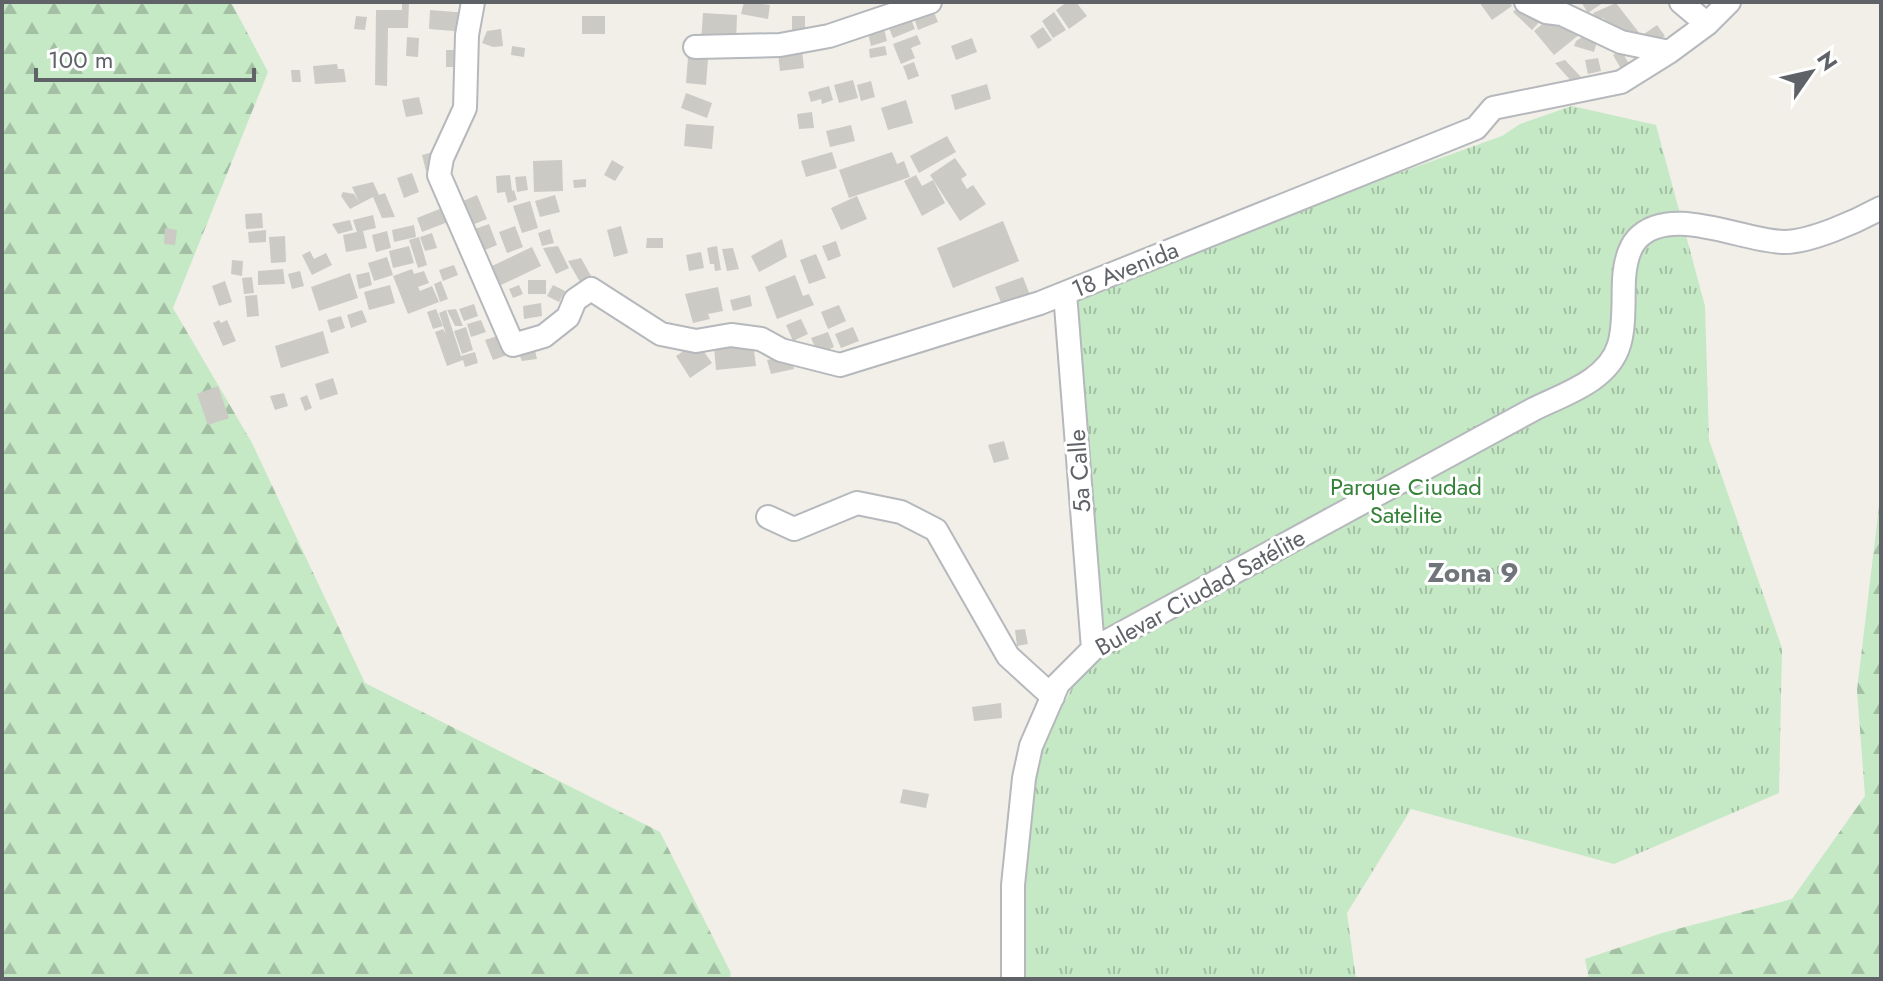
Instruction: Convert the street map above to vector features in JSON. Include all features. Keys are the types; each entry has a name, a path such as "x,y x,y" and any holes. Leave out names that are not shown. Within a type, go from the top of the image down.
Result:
{"street":[{"name":"18 Avenida","path":"473,2 466,49 465,108 446,146 439,175 513,345 544,336 568,317 575,300 591,289 661,334 696,341 731,335 761,339 808,359 840,365 1040,303 1476,128 1493,108 1621,82 1707,24 1729,2"},
{"path":"695,47 780,45 829,36 930,2"},
{"path":"1526,2 1546,12 1562,14 1621,42 1669,52"},
{"path":"1681,2 1707,24"},
{"name":"Bulevar Ciudad Satélite","path":"1013,979 1013,885 1024,778 1031,746 1058,684 1093,649 1591,381 1613,358 1620,343 1626,261 1637,239 1661,225 1695,225 1785,242 1844,227 1881,208"},
{"name":"5a Calle","path":"1065,293 1093,649"},
{"path":"768,517 794,529 857,503 901,512 936,530 1008,656 1053,697"}],"green space":[{"path":"2,2 231,2 268,72 173,308 252,443 365,683 660,832 731,973 729,979 2,979"},
{"name":"Parque Ciudad Satelite","path":"1572,106 1656,125 1705,306 1709,440 1782,648 1779,793 1614,864 1411,809 1347,913 1356,979 1015,979 1024,778 1093,649 1065,293 1502,136 1520,124"},
{"path":"1881,490 1881,979 1589,979 1585,959 1662,933 1792,899 1865,796 1857,690"}],"building":[{"path":"402,2 409,2 408,28 388,28 387,86 375,85 376,10 402,10"},
{"path":"744,2 770,5 768,19 741,14"},
{"path":"1067,2 1076,2 1087,16 1069,29 1056,10"},
{"path":"1479,2 1509,2 1512,6 1492,20"},
{"path":"1581,2 1604,2 1588,13"},
{"path":"1522,3 1543,18 1532,30 1513,12"},
{"path":"1616,3 1644,39 1619,39 1603,18 1596,21 1593,13"},
{"path":"430,10 467,13 466,32 429,29"},
{"path":"933,10 938,22 918,30 914,18"},
{"path":"1054,12 1066,30 1053,38 1042,21"},
{"path":"703,13 737,15 736,43 701,41"},
{"path":"356,16 367,17 365,30 354,29"},
{"path":"582,16 605,16 605,34 582,34"},
{"path":"792,16 805,16 805,31 792,30"},
{"path":"1552,16 1580,34 1554,55 1534,31"},
{"path":"911,19 915,29 893,38 889,28"},
{"path":"1657,25 1665,36 1651,45 1644,34"},
{"path":"1043,27 1052,40 1038,49 1030,36"},
{"path":"884,28 887,41 871,46 868,33"},
{"path":"501,29 503,46 493,47 482,43 487,31"},
{"path":"917,35 921,44 911,48 915,58 901,64 893,44"},
{"path":"1584,36 1598,39 1594,52 1574,46"},
{"path":"407,37 419,38 418,57 406,56"},
{"path":"972,38 977,52 956,60 951,46"},
{"path":"512,46 525,48 524,57 511,55"},
{"path":"885,46 887,55 870,58 869,49"},
{"path":"446,50 461,50 461,67 446,67"},
{"path":"802,50 804,68 780,71 778,53"},
{"path":"1621,50 1632,69 1624,74 1613,55"},
{"path":"688,57 708,59 706,85 686,83"},
{"path":"1598,58 1601,71 1588,74 1585,60"},
{"path":"1565,60 1581,77 1573,83 1555,63"},
{"path":"914,62 919,76 908,80 903,66"},
{"path":"337,64 338,69 344,69 346,82 315,84 313,66"},
{"path":"291,70 300,70 301,82 292,82"},
{"path":"853,80 858,98 839,103 834,85"},
{"path":"871,81 875,97 861,101 857,85"},
{"path":"987,84 991,99 955,110 951,95"},
{"path":"829,86 833,100 822,104 821,99 811,102 808,92"},
{"path":"686,93 712,103 707,118 681,108"},
{"path":"419,97 423,114 406,117 402,100"},
{"path":"906,100 913,123 888,130 881,108"},
{"path":"812,112 814,128 799,129 797,114"},
{"path":"686,124 714,126 712,149 684,146"},
{"path":"851,125 855,141 830,147 826,131"},
{"path":"947,136 956,152 919,173 910,156"},
{"path":"434,152 438,168 426,171 422,155"},
{"path":"832,152 837,168 806,177 801,161"},
{"path":"892,152 897,164 904,161 910,177 849,198 839,170"},
{"path":"955,158 967,175 961,179 967,189 973,185 986,204 960,221 930,175"},
{"path":"562,160 563,191 534,192 533,161"},
{"path":"612,160 624,167 615,181 604,175"},
{"path":"412,173 419,192 404,198 397,178"},
{"path":"510,175 517,200 508,203 505,192 497,193 496,176"},
{"path":"916,175 922,186 933,180 945,203 922,216 904,181"},
{"path":"526,176 528,190 517,192 515,177"},
{"path":"586,179 586,187 574,188 573,180"},
{"path":"373,182 379,195 385,193 395,217 382,218 373,197 350,209 341,196 343,192 354,194 359,202 352,187"},
{"path":"477,195 487,219 467,227 456,204"},
{"path":"555,195 560,212 540,217 535,201"},
{"path":"857,196 867,219 841,230 831,208"},
{"path":"530,201 538,228 522,233 513,206"},
{"path":"447,206 453,220 422,232 417,218"},
{"path":"262,213 263,228 246,229 245,214"},
{"path":"373,215 376,228 363,231 367,248 346,252 343,235 357,232 353,220"},
{"path":"350,220 353,230 338,234 332,224"},
{"path":"1003,221 1019,261 953,288 937,248"},
{"path":"489,224 497,245 478,253 469,231"},
{"path":"414,225 416,237 394,242 392,230"},
{"path":"515,226 523,247 507,253 499,232"},
{"path":"621,226 628,253 614,257 607,230"},
{"path":"165,228 177,230 175,245 164,244"},
{"path":"550,229 554,243 542,246 538,233"},
{"path":"266,230 266,242 249,243 248,232"},
{"path":"387,231 391,248 376,252 372,235"},
{"path":"432,233 437,248 425,251 420,237"},
{"path":"285,236 286,262 271,263 269,237"},
{"path":"419,237 427,265 418,268 409,240"},
{"path":"647,238 663,238 663,248 646,248"},
{"path":"782,239 787,257 759,272 751,256"},
{"path":"836,241 841,256 828,261 822,246"},
{"path":"409,246 414,263 393,268 389,251"},
{"path":"558,246 569,268 556,274 543,248"},
{"path":"717,246 721,270 715,271 714,264 710,264 707,248"},
{"path":"532,247 541,266 501,285 492,266"},
{"path":"733,248 739,269 727,271 722,249"},
{"path":"310,251 314,259 326,253 332,265 312,275 302,255"},
{"path":"701,252 704,268 689,271 686,255"},
{"path":"816,254 826,278 809,284 800,260"},
{"path":"387,257 393,275 374,281 368,263"},
{"path":"581,258 591,276 580,282 568,261"},
{"path":"232,260 243,261 242,276 231,274"},
{"path":"454,265 458,275 443,281 439,270"},
{"path":"283,269 285,284 258,285 258,271"},
{"path":"412,269 414,274 424,271 429,283 418,287 420,291 432,286 439,302 408,314 393,276"},
{"path":"300,271 304,286 292,289 288,274"},
{"path":"369,272 372,285 359,289 356,275"},
{"path":"350,273 358,298 319,311 311,287"},
{"path":"795,275 803,296 809,294 814,305 777,319 765,287"},
{"path":"252,277 254,293 244,294 242,278"},
{"path":"1023,277 1033,303 1005,313 995,287"},
{"path":"528,280 546,280 546,294 528,294"},
{"path":"225,281 232,302 219,306 212,286"},
{"path":"441,281 448,299 440,302 434,284"},
{"path":"390,285 395,303 369,310 364,292"},
{"path":"519,285 523,294 513,298 509,289"},
{"path":"553,285 565,291 559,302 547,296"},
{"path":"718,287 723,311 708,314 710,319 693,323 685,294"},
{"path":"257,295 259,316 247,317 245,296"},
{"path":"750,295 752,306 733,311 730,300"},
{"path":"541,303 542,316 524,319 523,306"},
{"path":"474,304 478,316 464,321 459,309"},
{"path":"839,305 846,321 828,329 821,312"},
{"path":"436,309 443,326 433,329 427,312"},
{"path":"456,309 463,326 455,326 447,310"},
{"path":"362,310 367,322 351,328 347,315"},
{"path":"446,310 461,356 475,352 478,363 465,367 463,360 447,366 435,332 443,329 446,334 439,313"},
{"path":"341,316 345,328 331,333 327,320"},
{"path":"801,319 808,334 793,341 786,325"},
{"path":"219,320 221,323 227,320 236,341 223,346 213,323"},
{"path":"481,320 486,332 471,337 467,324"},
{"path":"466,327 473,350 462,354 454,331"},
{"path":"853,327 859,341 841,348 835,334"},
{"path":"323,331 329,353 281,368 275,346"},
{"path":"828,332 834,347 818,354 811,338"},
{"path":"503,334 510,354 493,360 485,340"},
{"path":"697,342 712,363 690,378 676,356"},
{"path":"753,342 756,366 716,370 714,347"},
{"path":"534,346 537,359 522,361 517,350"},
{"path":"791,355 794,369 771,374 767,360"},
{"path":"333,378 338,394 320,400 315,384"},
{"path":"218,386 229,418 208,425 197,394"},
{"path":"284,393 288,406 275,410 270,396"},
{"path":"307,395 312,408 305,411 300,398"},
{"path":"1004,441 1009,459 994,463 988,445"},
{"path":"1025,629 1028,644 1017,646 1015,630"},
{"path":"1001,703 1002,718 974,721 972,707"},
{"path":"903,789 929,794 926,808 900,803"}],"district":[{"name":"Zona 9","path":"1473,572"}]}
